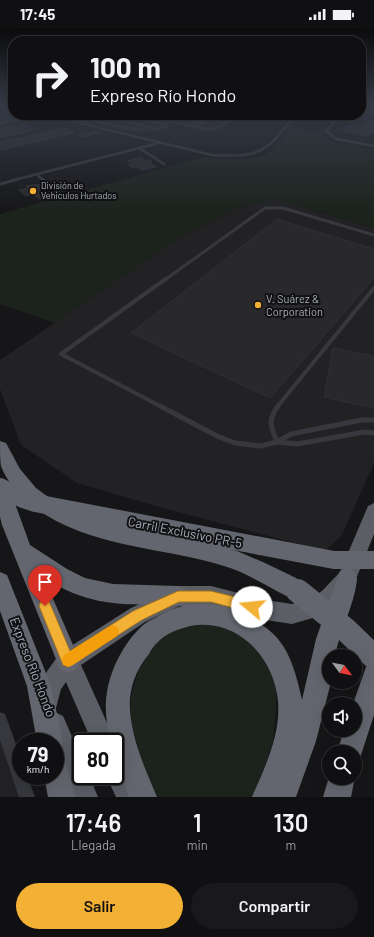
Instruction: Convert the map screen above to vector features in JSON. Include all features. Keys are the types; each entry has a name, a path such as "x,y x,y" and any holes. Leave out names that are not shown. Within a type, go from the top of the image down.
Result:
{"highway":[{"path":"0,448 16,476 31,494 55,512 76,522 101,530 230,559 271,576 298,591 345,629 374,657"},
{"path":"0,487 12,525 68,661 100,733"},
{"name":"Carril Exclusivo PR-5","path":"0,487 23,499 35,503 340,560 374,560"},
{"path":"282,797 303,741 317,690 327,639 340,604 347,578 374,511"},
{"path":"23,551 51,572 83,588 117,594 211,596 266,610 292,614 316,608 330,597 347,578"},
{"name":"Expreso Río Hondo","path":"0,582 43,695 85,797"},
{"path":"49,733 43,695 68,661 138,616 178,596"},
{"path":"143,797 127,757 122,736 118,703 123,677 127,666 141,643 159,626 181,616 201,613 232,618 253,630 268,645 285,674 290,700 288,734 281,760 266,797"},
{"path":"352,745 374,676"},
{"path":"59,785 62,797"},
{"path":"124,785 129,797"},
{"path":"337,797 340,785"}],"street":[{"path":"0,719 27,797"}],"lane":[{"path":"152,141 212,155 235,156 252,153 267,146 272,141"},
{"path":"342,141 374,146"},
{"path":"0,184 160,143"},
{"path":"139,148 164,164"},
{"path":"37,175 59,193"},
{"path":"374,235 283,208 265,208 253,215 61,354 217,436 246,445 260,446 277,442 291,434 362,420 374,420"},
{"path":"277,442 270,424 272,414 374,288"},
{"path":"277,442 297,444 365,432 374,433"}],"shaded area":[{"path":"281,141 330,141 374,150 374,228 274,199 239,208 177,239 55,323 0,304 0,214 203,157 219,159 248,159 265,155"},
{"path":"274,199 374,228 374,463 342,535 325,551 159,507 77,483 21,445 0,389 0,360 177,239 239,208"},
{"path":"190,622 215,624 239,632 257,648 270,667 276,686 273,742 254,797 152,797 131,737 131,696 142,659 165,633"},
{"path":"0,725 12,768 12,785 17,785 20,797 0,797"}],"building":[{"path":"40,141 2,150 0,149 0,142"},
{"path":"140,157 146,161 149,160 152,162 149,163 156,167 142,170 136,167 132,168 128,165 132,164 127,161"},
{"name":"División de Vehiculos Hurtados","path":"42,184 49,190 43,191 47,196 40,199 32,194 26,196 19,190 28,188 26,186"},
{"name":"V. Suárez & Corporation","path":"277,219 374,249 374,278 270,398 131,333"},
{"path":"333,348 374,356 374,408 324,397"}],"slow traffic":[{"path":"69,660 112,631"}],"place":[{"name":"División de Vehiculos Hurtados","path":"33,191"},
{"name":"V. Suárez & Corporation","path":"258,305"}],"route":[{"path":"45,606 68,661 107,634 138,616 178,596 211,596 252,607"}]}
